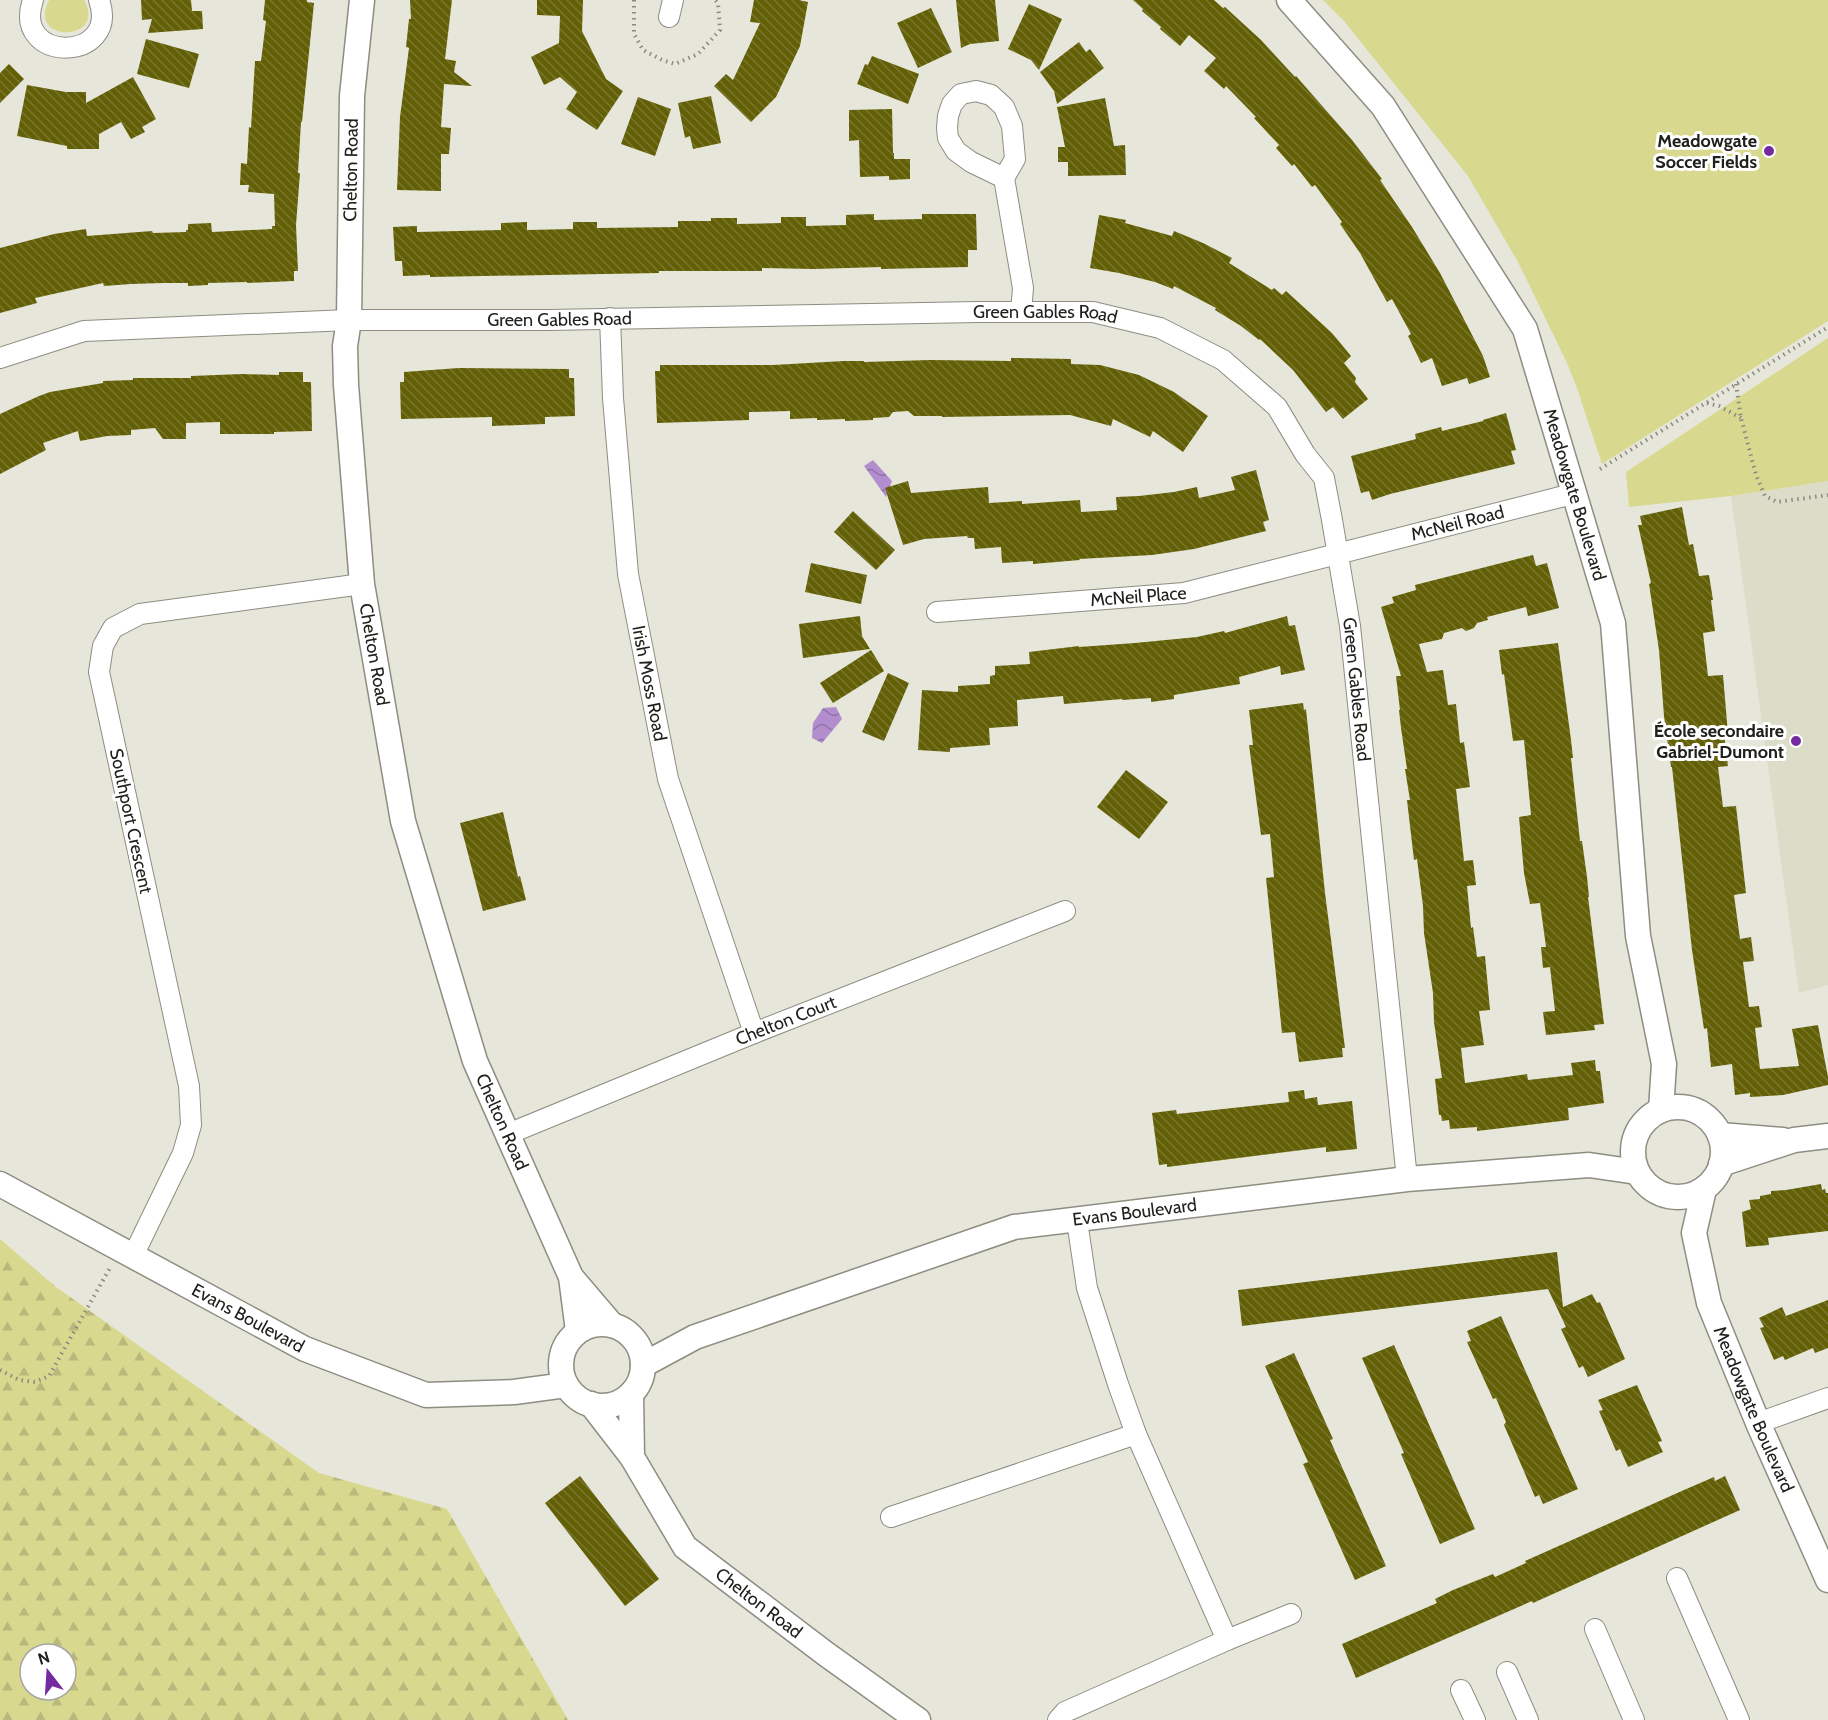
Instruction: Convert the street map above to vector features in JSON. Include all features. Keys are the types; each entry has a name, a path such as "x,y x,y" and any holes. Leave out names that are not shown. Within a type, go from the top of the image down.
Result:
{"street":[{"path":"33,0 31,19 34,30 41,39 62,49 84,44 93,36 102,14 99,0"},
{"name":"Chelton Road","path":"362,0 352,96 349,320 345,346 362,584 403,821 475,1061 571,1277 578,1331"},
{"name":"Meadowgate Boulevard","path":"1289,0 1383,106 1525,329 1576,493 1613,623 1638,936 1664,1064 1661,1110"},
{"path":"1004,178 1023,288 1021,312"},
{"name":"Green Gables Road","path":"0,358 84,331 349,320 1093,312 1160,328 1223,360 1277,408 1305,454 1323,478 1350,626 1407,1179"},
{"name":"Irish Moss Road","path":"610,318 613,398 628,574 668,779 754,1033"},
{"name":"McNeil Road","path":"1338,554 1576,493"},
{"name":"McNeil Place","path":"937,612 1184,593 1338,554"},
{"name":"Southport Crescent","path":"126,1252 183,1153 191,1125 189,1086 99,672 103,646 113,628 140,614 362,584"},
{"name":"Chelton Court","path":"508,1134 754,1033 1065,911"},
{"name":"Meadowgate Boulevard","path":"1664,1064 1688,1108"},
{"path":"1673,1107 1688,1108 1701,1113 1720,1135 1723,1149 1721,1164 1714,1178 1704,1189 1689,1196 1665,1195 1649,1186 1637,1172 1633,1148 1636,1136 1650,1116 1661,1110 1673,1107"},
{"path":"1720,1135 1794,1140 1828,1136"},
{"path":"1721,1164 1794,1140"},
{"name":"Evans Boulevard","path":"1589,1165 1633,1148"},
{"name":"Evans Boulevard","path":"640,1354 1014,1227 1407,1179 1589,1165 1637,1172"},
{"name":"Evans Boulevard","path":"0,1184 305,1349 426,1395 514,1392 566,1385"},
{"name":"Meadowgate Boulevard","path":"1704,1189 1694,1233 1708,1303 1758,1423 1828,1580"},
{"name":"Meadowgate Boulevard","path":"1665,1195 1694,1233"},
{"path":"1077,1221 1087,1288 1118,1384 1136,1434 1227,1640"},
{"name":"Chelton Road","path":"571,1277 612,1325"},
{"path":"591,1325 612,1325 622,1329 640,1354 641,1375 637,1385 622,1400 601,1406 591,1404 572,1394 566,1385 560,1365 562,1354 566,1344 578,1331 591,1325"},
{"path":"514,1392 562,1354"},
{"name":"Chelton Road","path":"630,1394 632,1457"},
{"path":"1758,1423 1828,1398"},
{"name":"Chelton Road","path":"591,1404 632,1457 685,1547 826,1654 918,1720"},
{"path":"891,1517 1136,1434"},
{"path":"1677,1578 1739,1720"},
{"path":"1058,1720 1065,1712 1291,1614"},
{"path":"1595,1629 1634,1720"},
{"path":"1506,1672 1528,1720"},
{"path":"1461,1690 1475,1720"}],"path":[{"path":"634,0 632,2 634,34 643,50 675,64 698,54 720,30 715,0"},
{"path":"1600,469 1828,327"},
{"path":"1736,384 1741,418 1756,475 1765,496 1776,502 1828,495"},
{"path":"1706,403 1719,406 1741,418"},
{"path":"0,1370 19,1380 35,1383 49,1376 126,1252"}],"shaded area":[{"name":"École secondaire Gabriel-Dumont","path":"1828,481 1828,985 1799,993 1731,496"}],"green space":[{"path":"49,0 84,0 88,14 85,24 77,30 67,32 56,30 48,24 45,14"},
{"path":"1323,0 1828,0 1828,321 1602,464 1567,363 1518,262 1468,176 1344,21"},
{"path":"1828,338 1828,481 1731,496 1629,507 1626,472"},
{"path":"0,1239 56,1287 319,1473 447,1509 568,1720 0,1720"}],"water":[{"path":"873,460 892,481 886,497 864,466"},
{"path":"836,707 842,719 822,743 812,738 813,723 823,708"}],"building":[{"path":"141,0 191,0 192,11 202,11 203,29 148,33 152,19 142,20"},
{"path":"265,0 307,0 307,2 314,3 301,122 296,225 298,271 294,271 294,281 208,283 208,285 188,286 188,283 104,286 103,283 35,298 37,303 0,313 0,248 54,234 86,229 87,236 152,231 153,233 186,232 188,224 211,223 212,232 272,229 272,226 275,226 274,194 248,192 249,185 240,185 241,163 247,164 255,61 261,61 266,21 263,20"},
{"path":"410,0 452,0 445,59 456,61 454,72 472,86 444,84 441,127 451,128 449,154 441,154 441,191 397,190 400,117 409,48 406,47 409,19 411,19"},
{"path":"537,0 583,0 582,31 606,79 623,91 597,130 566,109 577,92 560,77 544,85 531,57 559,43 560,16 537,15"},
{"path":"754,0 808,2 800,46 776,97 751,122 714,86 726,74 733,80 760,23 750,22"},
{"path":"956,0 995,0 999,41 970,44 961,48"},
{"path":"1133,0 1214,0 1261,40 1296,76 1352,140 1382,179 1380,180 1440,273 1483,356 1490,377 1469,384 1467,378 1442,386 1432,358 1421,363 1408,336 1411,334 1392,299 1387,302 1360,253 1340,224 1342,222 1315,185 1312,187 1294,164 1292,166 1276,148 1279,145 1254,118 1256,117 1226,86 1224,89 1204,71 1216,58 1189,35 1180,46 1160,29 1161,27"},
{"path":"1029,4 1062,19 1039,70 1031,60 1008,49"},
{"path":"931,8 952,52 918,68 897,23"},
{"path":"146,39 199,54 189,88 137,74"},
{"path":"1079,42 1086,52 1090,49 1104,68 1057,104 1054,91 1040,72"},
{"path":"872,56 919,74 908,104 857,84 865,64 868,65"},
{"path":"9,64 24,79 0,103 0,73"},
{"path":"133,77 156,119 142,127 145,132 131,139 121,122 99,134 99,149 67,149 67,146 17,136 27,85 66,92 86,92 86,103"},
{"path":"711,96 721,143 693,149 690,136 685,138 678,103"},
{"path":"638,97 671,109 655,156 621,144"},
{"path":"1105,98 1114,146 1125,145 1126,175 1068,176 1068,162 1058,162 1058,147 1065,147 1057,107"},
{"path":"892,109 894,159 910,159 910,179 889,180 889,176 860,177 859,140 849,141 849,110"},
{"path":"874,214 874,220 922,219 922,214 976,214 977,250 968,250 968,267 881,269 881,267 762,268 762,271 659,271 659,273 430,277 430,275 403,276 402,261 395,261 393,227 417,226 417,232 501,230 501,223 527,222 527,230 573,229 573,222 597,222 597,228 678,227 678,221 711,221 711,218 737,218 737,224 781,223 781,217 806,217 806,226 846,225 846,215"},
{"path":"1099,215 1126,220 1125,223 1172,236 1174,231 1232,258 1229,263 1272,290 1274,288 1282,295 1286,291 1332,333 1351,356 1344,363 1368,399 1343,419 1333,407 1326,412 1293,370 1260,339 1215,310 1216,308 1174,286 1173,289 1155,282 1090,268"},
{"path":"1011,358 1071,359 1071,364 1100,365 1139,375 1174,392 1208,416 1183,452 1153,431 1150,437 1113,419 1111,426 1070,415 942,417 914,416 908,411 893,412 889,417 873,418 873,420 845,421 845,419 790,419 790,411 749,412 749,420 657,423 655,371 660,371 660,365 773,365 930,360 1011,361"},
{"path":"459,368 569,369 569,378 574,378 575,416 545,417 545,424 492,426 492,417 401,419 400,382 404,382 404,372"},
{"path":"279,372 303,372 303,382 311,382 312,431 220,434 220,422 186,423 186,439 163,439 155,428 131,430 131,435 107,436 80,441 78,431 43,443 46,450 0,474 0,414 39,396 103,383 103,381 133,380 133,378 279,375"},
{"path":"1506,413 1516,450 1511,451 1515,464 1372,500 1369,491 1361,493 1351,456 1416,439 1415,434 1441,427 1442,431"},
{"path":"1256,470 1269,520 1263,522 1266,531 1194,549 1152,555 1033,564 1033,561 1002,563 1001,547 975,549 974,538 967,536 924,539 903,545 885,488 908,481 911,493 988,487 989,503 1022,501 1022,504 1080,500 1081,512 1117,510 1116,497 1174,492 1197,487 1199,498 1235,490 1231,477"},
{"path":"1682,507 1689,545 1693,544 1699,576 1709,575 1713,600 1711,600 1715,631 1703,633 1708,676 1723,675 1728,734 1724,734 1728,766 1718,767 1723,807 1736,806 1746,893 1734,895 1740,939 1751,937 1754,961 1743,962 1749,1007 1759,1006 1762,1027 1755,1028 1760,1069 1799,1066 1792,1029 1818,1025 1828,1077 1828,1085 1783,1095 1750,1097 1750,1093 1735,1095 1732,1064 1711,1067 1707,1028 1704,1029 1692,950 1672,767 1664,716 1659,650 1649,584 1651,583 1638,525 1642,525 1640,516"},
{"path":"853,511 895,550 876,570 834,532"},
{"path":"1533,555 1536,566 1547,563 1559,608 1528,616 1526,607 1487,617 1488,620 1477,623 1474,628 1466,631 1462,628 1444,633 1442,639 1419,644 1427,672 1443,670 1448,705 1456,704 1460,743 1464,742 1470,787 1456,789 1464,861 1473,860 1476,885 1467,886 1471,928 1473,927 1477,957 1485,956 1490,1010 1479,1011 1484,1045 1461,1048 1465,1083 1527,1074 1528,1080 1573,1075 1571,1063 1595,1060 1596,1071 1600,1071 1604,1103 1568,1108 1569,1120 1477,1131 1477,1127 1450,1129 1449,1120 1442,1121 1439,1115 1435,1079 1442,1078 1424,933 1423,906 1417,859 1414,860 1407,800 1410,800 1396,676 1401,676 1381,607 1394,603 1392,597 1416,590 1415,585"},
{"path":"811,563 867,575 861,604 805,592"},
{"path":"860,616 862,636 870,649 803,658 799,624"},
{"path":"1287,616 1289,626 1295,625 1305,670 1281,675 1280,666 1239,677 1240,684 1174,695 1174,699 1151,702 1151,698 1064,704 1063,696 1017,700 1018,726 989,728 990,745 950,748 950,752 918,750 922,690 958,692 958,686 990,684 990,676 995,675 995,666 1030,664 1029,652 1197,637 1224,631 1225,633"},
{"path":"1558,643 1573,758 1571,758 1580,841 1582,841 1587,877 1604,1024 1594,1025 1595,1030 1546,1035 1543,1012 1555,1011 1550,967 1543,968 1541,947 1546,947 1540,903 1530,904 1524,873 1519,817 1531,815 1524,740 1513,741 1499,650"},
{"path":"871,650 884,671 833,703 820,683"},
{"path":"888,673 909,683 884,741 862,732"},
{"path":"1303,703 1304,710 1306,709 1325,893 1345,1048 1342,1048 1343,1057 1299,1062 1295,1032 1282,1033 1266,878 1274,877 1270,834 1261,835 1249,745 1253,745 1249,710"},
{"path":"1126,770 1168,802 1139,839 1097,807"},
{"path":"503,812 518,877 520,876 526,900 483,911 460,823"},
{"path":"1304,1090 1305,1099 1317,1097 1318,1105 1352,1101 1357,1149 1326,1152 1326,1147 1167,1167 1167,1164 1159,1165 1152,1113 1176,1110 1177,1114 1289,1102 1288,1092"},
{"path":"1821,1184 1822,1190 1825,1189 1828,1193 1828,1231 1768,1238 1769,1245 1746,1247 1742,1212 1751,1209 1749,1200 1760,1199 1760,1196 1771,1194 1771,1191"},
{"path":"1557,1252 1563,1307 1592,1294 1597,1303 1600,1302 1625,1359 1588,1377 1583,1366 1579,1368 1561,1329 1566,1327 1548,1289 1242,1326 1238,1290"},
{"path":"1828,1300 1828,1348 1815,1353 1813,1348 1785,1360 1783,1356 1774,1360 1760,1328 1764,1327 1759,1318 1782,1307 1786,1316"},
{"path":"1501,1316 1578,1489 1543,1504 1539,1495 1535,1497 1504,1425 1506,1422 1496,1398 1493,1399 1467,1342 1471,1341 1467,1331"},
{"path":"1394,1345 1475,1529 1440,1544 1401,1454 1404,1453 1362,1358"},
{"path":"1294,1353 1386,1566 1355,1580 1303,1464 1308,1462 1265,1366"},
{"path":"1637,1385 1662,1441 1658,1442 1663,1452 1628,1467 1620,1449 1616,1451 1599,1411 1603,1410 1598,1400"},
{"path":"580,1476 659,1579 625,1606 545,1503"},
{"path":"1725,1476 1740,1510 1533,1603 1532,1601 1356,1678 1342,1644 1437,1603 1435,1599 1453,1590 1493,1574 1495,1577 1526,1563 1525,1561 1684,1490 1714,1477 1715,1481"}],"place":[{"name":"Meadowgate Soccer Fields","path":"1769,151"},
{"name":"École secondaire Gabriel-Dumont","path":"1796,741"}]}
